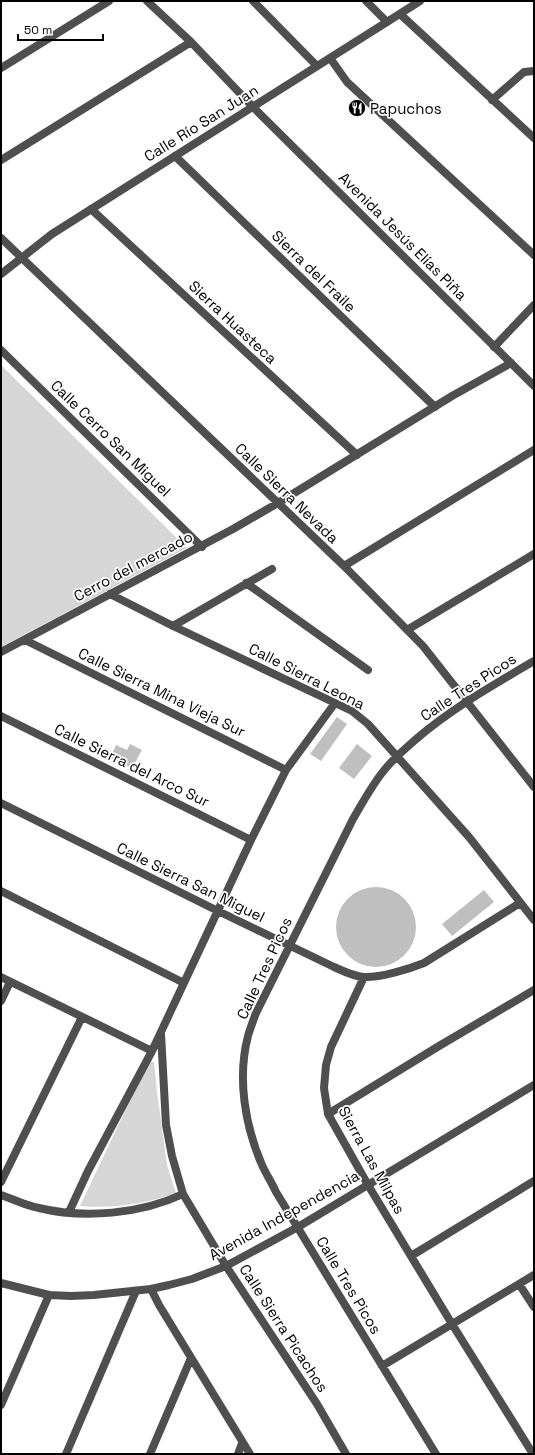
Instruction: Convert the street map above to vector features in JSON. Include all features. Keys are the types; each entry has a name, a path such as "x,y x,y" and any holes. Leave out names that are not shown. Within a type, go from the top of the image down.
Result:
{"street":[{"path":"1,68 109,1"},
{"name":"Avenida Jesús Elías Piña","path":"147,1 191,42 253,107 534,386"},
{"path":"253,1 317,66"},
{"path":"366,1 387,22"},
{"name":"Calle Río San Juan","path":"1,274 52,234 420,1"},
{"path":"400,14 534,138"},
{"path":"1,160 191,42"},
{"path":"330,58 347,82 534,255"},
{"path":"492,100 524,72 534,71"},
{"name":"Sierra del Fraile","path":"175,156 435,407"},
{"name":"Sierra Huasteca","path":"91,209 357,455"},
{"name":"Calle Sierra Nevada","path":"1,238 344,566 423,646 534,787"},
{"path":"494,347 534,305"},
{"name":"Calle Cerro San Miguel","path":"1,350 202,547"},
{"name":"Cerro del mercado","path":"1,652 202,547 511,363"},
{"path":"344,566 534,450"},
{"path":"407,630 534,554"},
{"path":"173,626 272,569"},
{"path":"246,583 368,670"},
{"name":"Calle Sierra Leona","path":"110,594 173,626 352,711 368,724 469,837 534,920"},
{"name":"Calle Sierra Mina Vieja Sur","path":"25,640 286,770"},
{"name":"Calle Tres Picos","path":"436,1454 276,1192 262,1165 250,1130 245,1104 242,1070 248,1036 256,1013 353,819 371,788 397,756 429,728 466,701 534,661"},
{"name":"Calle Sierra Picachos","path":"68,1212 88,1171 152,1051 251,840 286,770 335,703"},
{"name":"Calle Sierra del Arco Sur","path":"1,716 251,840"},
{"name":"Calle Sierra San Miguel","path":"1,803 334,967 349,974 364,977 411,969 424,963 520,903"},
{"path":"1,890 184,983"},
{"path":"1,977 152,1051"},
{"name":"Sierra Las Milpas","path":"364,977 331,1047 326,1065 324,1088 328,1114 368,1185 532,1454"},
{"path":"1,1001 10,982"},
{"path":"328,1114 534,990"},
{"path":"1,1182 82,1016"},
{"name":"Calle Sierra Picachos","path":"161,1032 166,1125 172,1156 183,1194 226,1266 317,1404 346,1454"},
{"name":"Avenida Independencia","path":"1,1283 49,1295 94,1296 169,1286 192,1279 226,1266 298,1227 534,1085"},
{"path":"411,1256 534,1180"},
{"path":"1,1195 38,1208 68,1212 104,1214 133,1210 168,1202 183,1194"},
{"path":"382,1366 534,1275"},
{"path":"520,1284 534,1307"},
{"path":"151,1289 159,1305 250,1454"},
{"path":"66,1454 136,1291"},
{"path":"1,1405 49,1295"},
{"path":"150,1454 191,1358"},
{"path":"238,1454 242,1443"}],"shaded area":[{"path":"1,365 187,548 1,647"},
{"path":"150,1061 154,1062 167,1165 176,1193 128,1205 104,1207 80,1206 125,1111"}],"building":[{"path":"337,717 347,724 321,761 310,754"},
{"path":"130,744 142,750 132,768 110,758 116,745 127,750"},
{"path":"357,744 372,756 354,779 339,768"},
{"path":"368,887 384,887 405,898 416,919 416,935 405,956 384,967 368,967 354,961 347,956 342,949 336,935 336,919 342,905 347,898 354,893"},
{"path":"484,890 494,902 452,936 442,924"}],"place":[{"name":"Papuchos","path":"357,108"}]}
